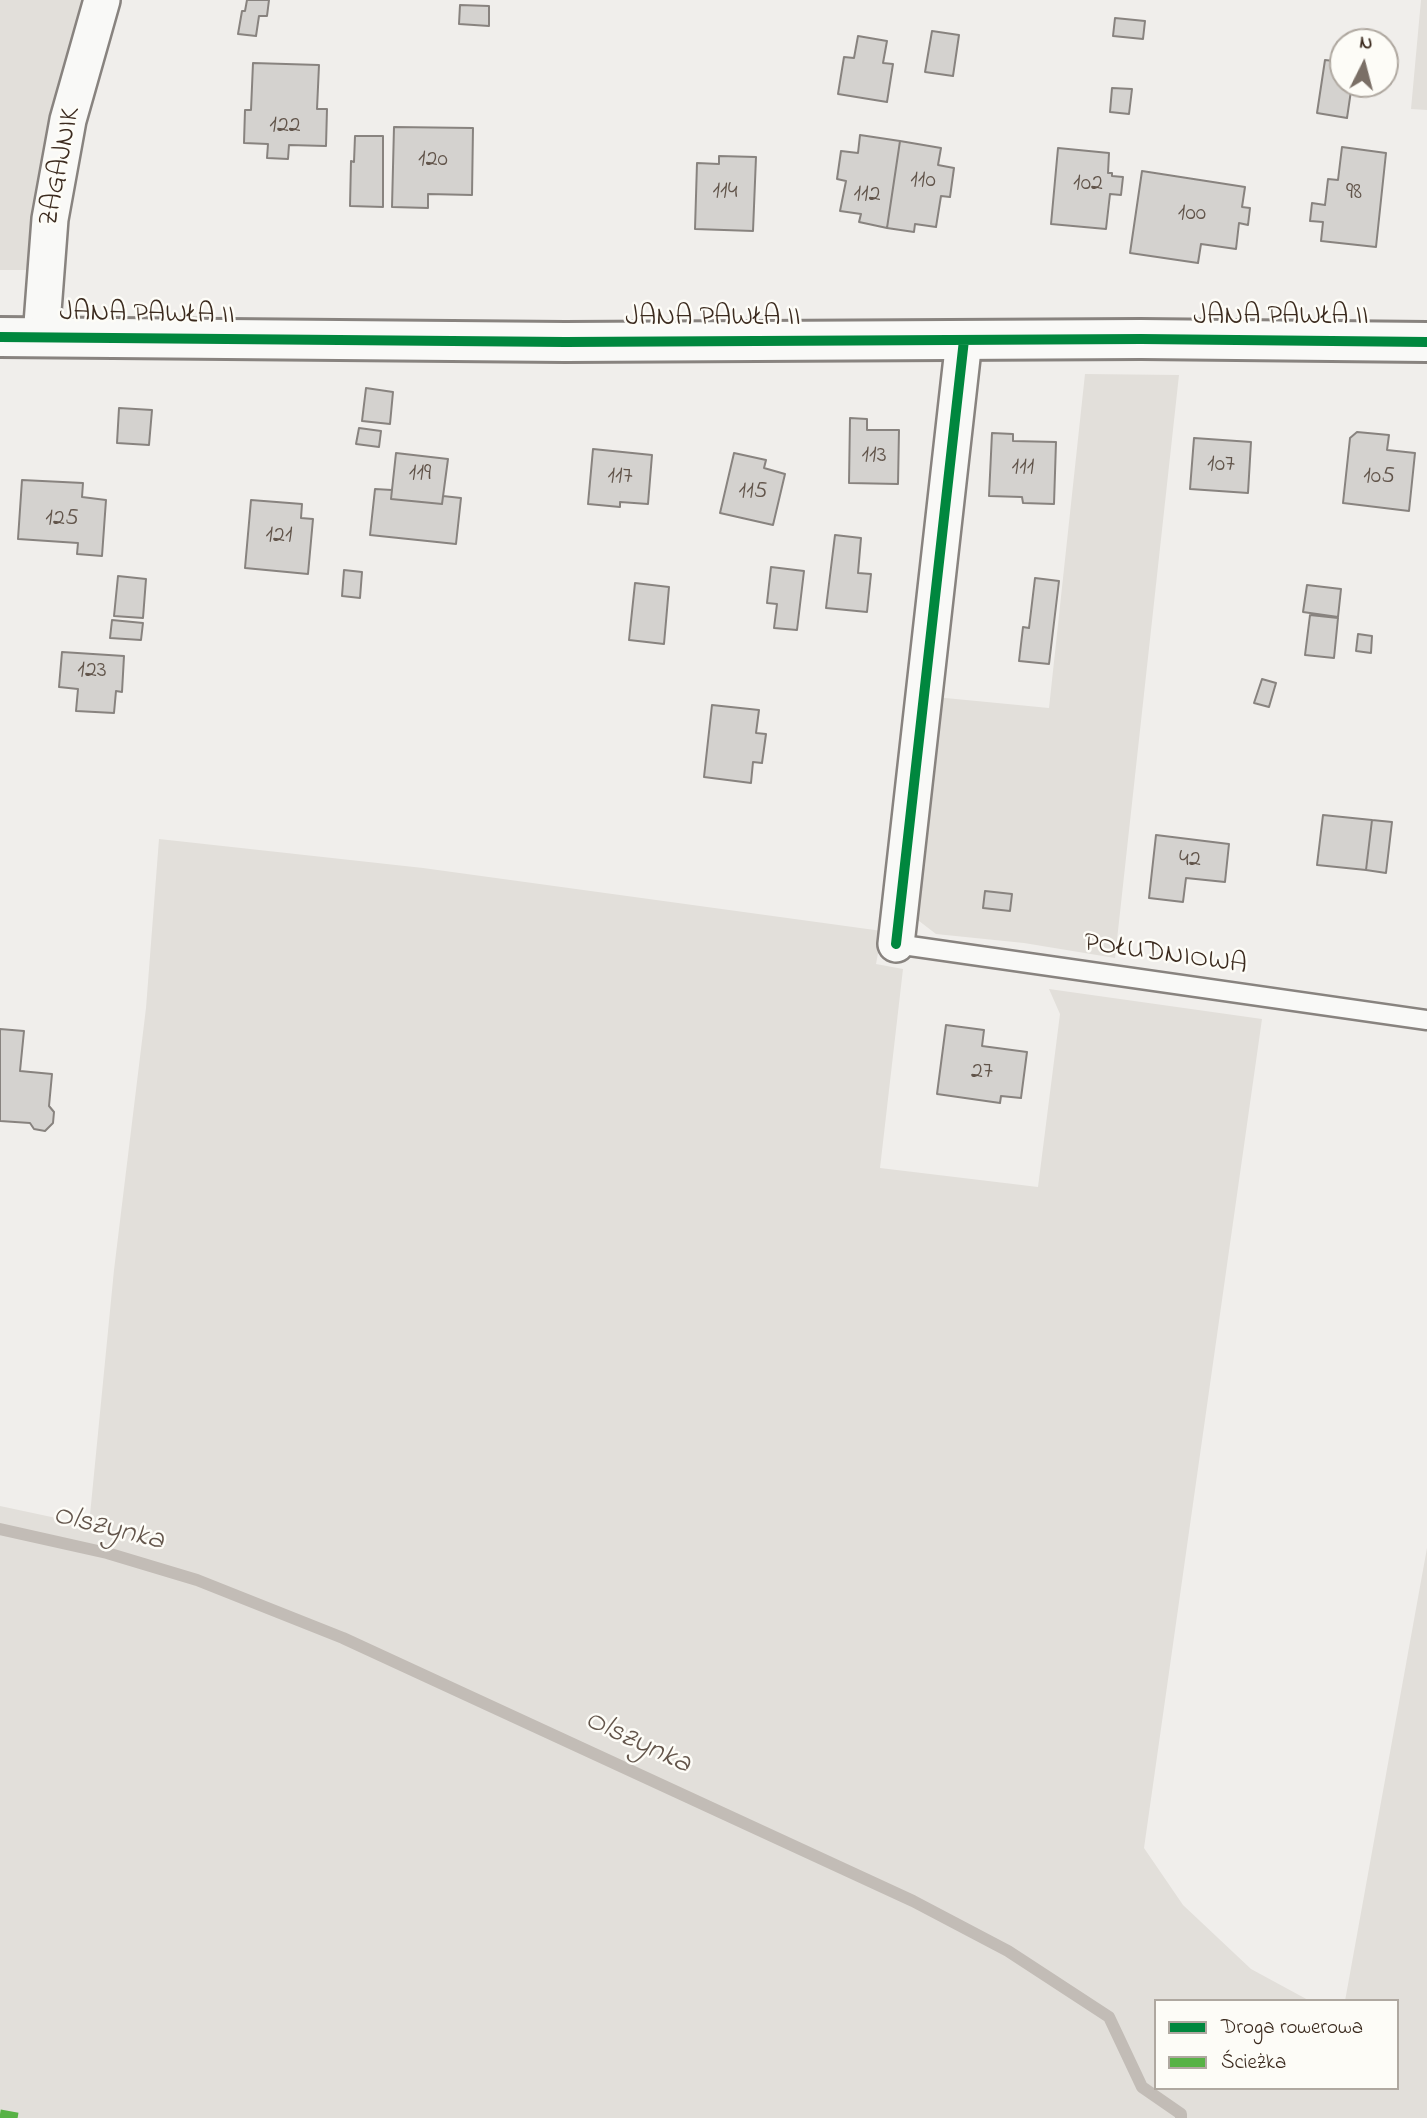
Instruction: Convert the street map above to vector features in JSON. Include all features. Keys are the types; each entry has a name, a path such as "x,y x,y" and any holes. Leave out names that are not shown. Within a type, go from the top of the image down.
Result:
{"street":[{"name":"ZAGAJNIK","path":"41,337 50,219 68,120 102,0"},
{"name":"JANA PAWŁA II","path":"0,337 551,342 1427,342"},
{"path":"896,944 964,340"}],"lane":[{"name":"POŁUDNIOWA","path":"896,944 1427,1020"}],"shaded area":[{"path":"0,0 85,0 50,111 37,270 0,270"},
{"path":"1421,0 1427,0 1427,110 1411,109"},
{"path":"1085,374 1179,375 1115,958 1024,943 936,934 910,914 935,697 1049,708"},
{"path":"159,839 423,868 882,931 876,964 903,969 880,1168 1038,1187 1060,1014 1049,989 1262,1019 1144,1848 1183,1905 1251,1969 1306,1999 1154,1999 1154,2090 1399,2090 1399,1999 1345,1999 1427,1548 1427,2118 0,2118 0,1506 89,1525 114,1270 146,1008"}],"building":[{"path":"247,0 269,0 267,16 259,16 256,36 238,34"},
{"path":"460,5 489,6 489,26 459,24"},
{"path":"1115,18 1145,21 1143,39 1113,36"},
{"path":"932,31 959,35 953,76 925,72"},
{"path":"858,36 887,41 883,63 893,64 887,102 838,94 844,57 854,58"},
{"path":"1325,60 1329,60 1329,98 1350,98 1347,118 1317,113"},
{"path":"253,63 319,65 317,109 327,109 326,146 289,145 288,159 267,158 268,144 244,143 245,110 251,110"},
{"path":"1112,88 1132,89 1129,114 1110,112"},
{"path":"394,127 473,128 472,195 428,194 428,208 392,207"},
{"path":"860,135 900,141 887,228 859,222 861,214 840,211 846,181 837,179 841,151 858,153"},
{"path":"355,136 383,136 383,207 350,206 351,161 354,162"},
{"path":"900,141 941,148 938,165 954,168 950,197 941,196 936,227 915,224 914,232 887,228"},
{"path":"1342,147 1386,153 1376,247 1321,241 1323,222 1310,221 1312,203 1325,205 1328,179 1338,180"},
{"path":"1058,148 1109,153 1108,173 1123,177 1121,195 1110,194 1106,229 1051,224"},
{"path":"719,156 756,157 753,231 695,229 697,163 719,164"},
{"path":"1142,171 1245,187 1242,207 1250,208 1248,225 1239,223 1236,249 1201,244 1198,263 1130,253"},
{"path":"366,388 393,392 390,424 362,421"},
{"path":"119,408 152,410 149,445 117,443"},
{"path":"850,418 867,419 867,430 899,430 898,484 849,483"},
{"path":"359,428 381,431 379,447 356,444"},
{"path":"1357,432 1389,435 1387,450 1415,453 1409,511 1343,503 1350,438"},
{"path":"992,433 1013,434 1013,441 1056,442 1054,504 1023,503 1022,497 989,496"},
{"path":"1194,438 1251,442 1248,493 1190,489"},
{"path":"593,449 652,455 648,504 620,502 620,507 588,504"},
{"path":"396,453 448,459 442,504 391,499"},
{"path":"734,453 766,460 764,468 785,474 773,525 720,513"},
{"path":"22,480 83,483 82,497 106,500 102,556 77,554 78,543 18,539"},
{"path":"375,489 392,490 391,499 442,504 443,496 461,498 456,544 370,535"},
{"path":"251,500 302,504 301,518 313,519 308,574 245,568"},
{"path":"835,535 861,538 858,573 871,574 867,612 826,608"},
{"path":"771,567 804,571 797,630 774,628 777,604 767,603"},
{"path":"344,570 362,572 360,598 342,596"},
{"path":"118,576 146,579 143,618 114,616"},
{"path":"1035,578 1059,581 1049,664 1019,661 1023,627 1029,628"},
{"path":"635,583 669,587 664,644 629,640"},
{"path":"1307,585 1341,589 1338,617 1303,612"},
{"path":"1310,615 1338,618 1334,658 1305,655"},
{"path":"112,620 143,623 141,640 110,638"},
{"path":"1358,634 1372,636 1371,653 1356,651"},
{"path":"62,652 124,656 122,692 116,691 114,713 76,711 78,689 59,687"},
{"path":"1262,679 1276,683 1269,707 1254,703"},
{"path":"712,705 759,710 756,733 766,734 762,763 753,762 751,783 704,777"},
{"path":"1323,815 1372,820 1366,870 1317,865"},
{"path":"1372,820 1392,822 1386,873 1366,870"},
{"path":"1156,835 1229,844 1225,882 1186,878 1183,902 1149,898"},
{"path":"985,891 1012,894 1010,911 983,908"},
{"path":"946,1025 984,1030 982,1046 1027,1052 1021,1098 1001,1096 1000,1103 937,1094"},
{"path":"0,1029 24,1031 20,1071 52,1074 49,1106 54,1112 53,1123 45,1131 34,1129 30,1123 0,1121"}],"waterway":[{"name":"Olszynka","path":"0,1529 107,1553 197,1580 343,1638 913,1901 1008,1951 1109,2017 1142,2087 1181,2114 1181,2118"}],"marked path":[{"path":"0,2114 23,2118"}],"cycle path":[{"path":"0,337 565,342 1141,339 1427,342"},
{"path":"896,944 964,340"}]}
